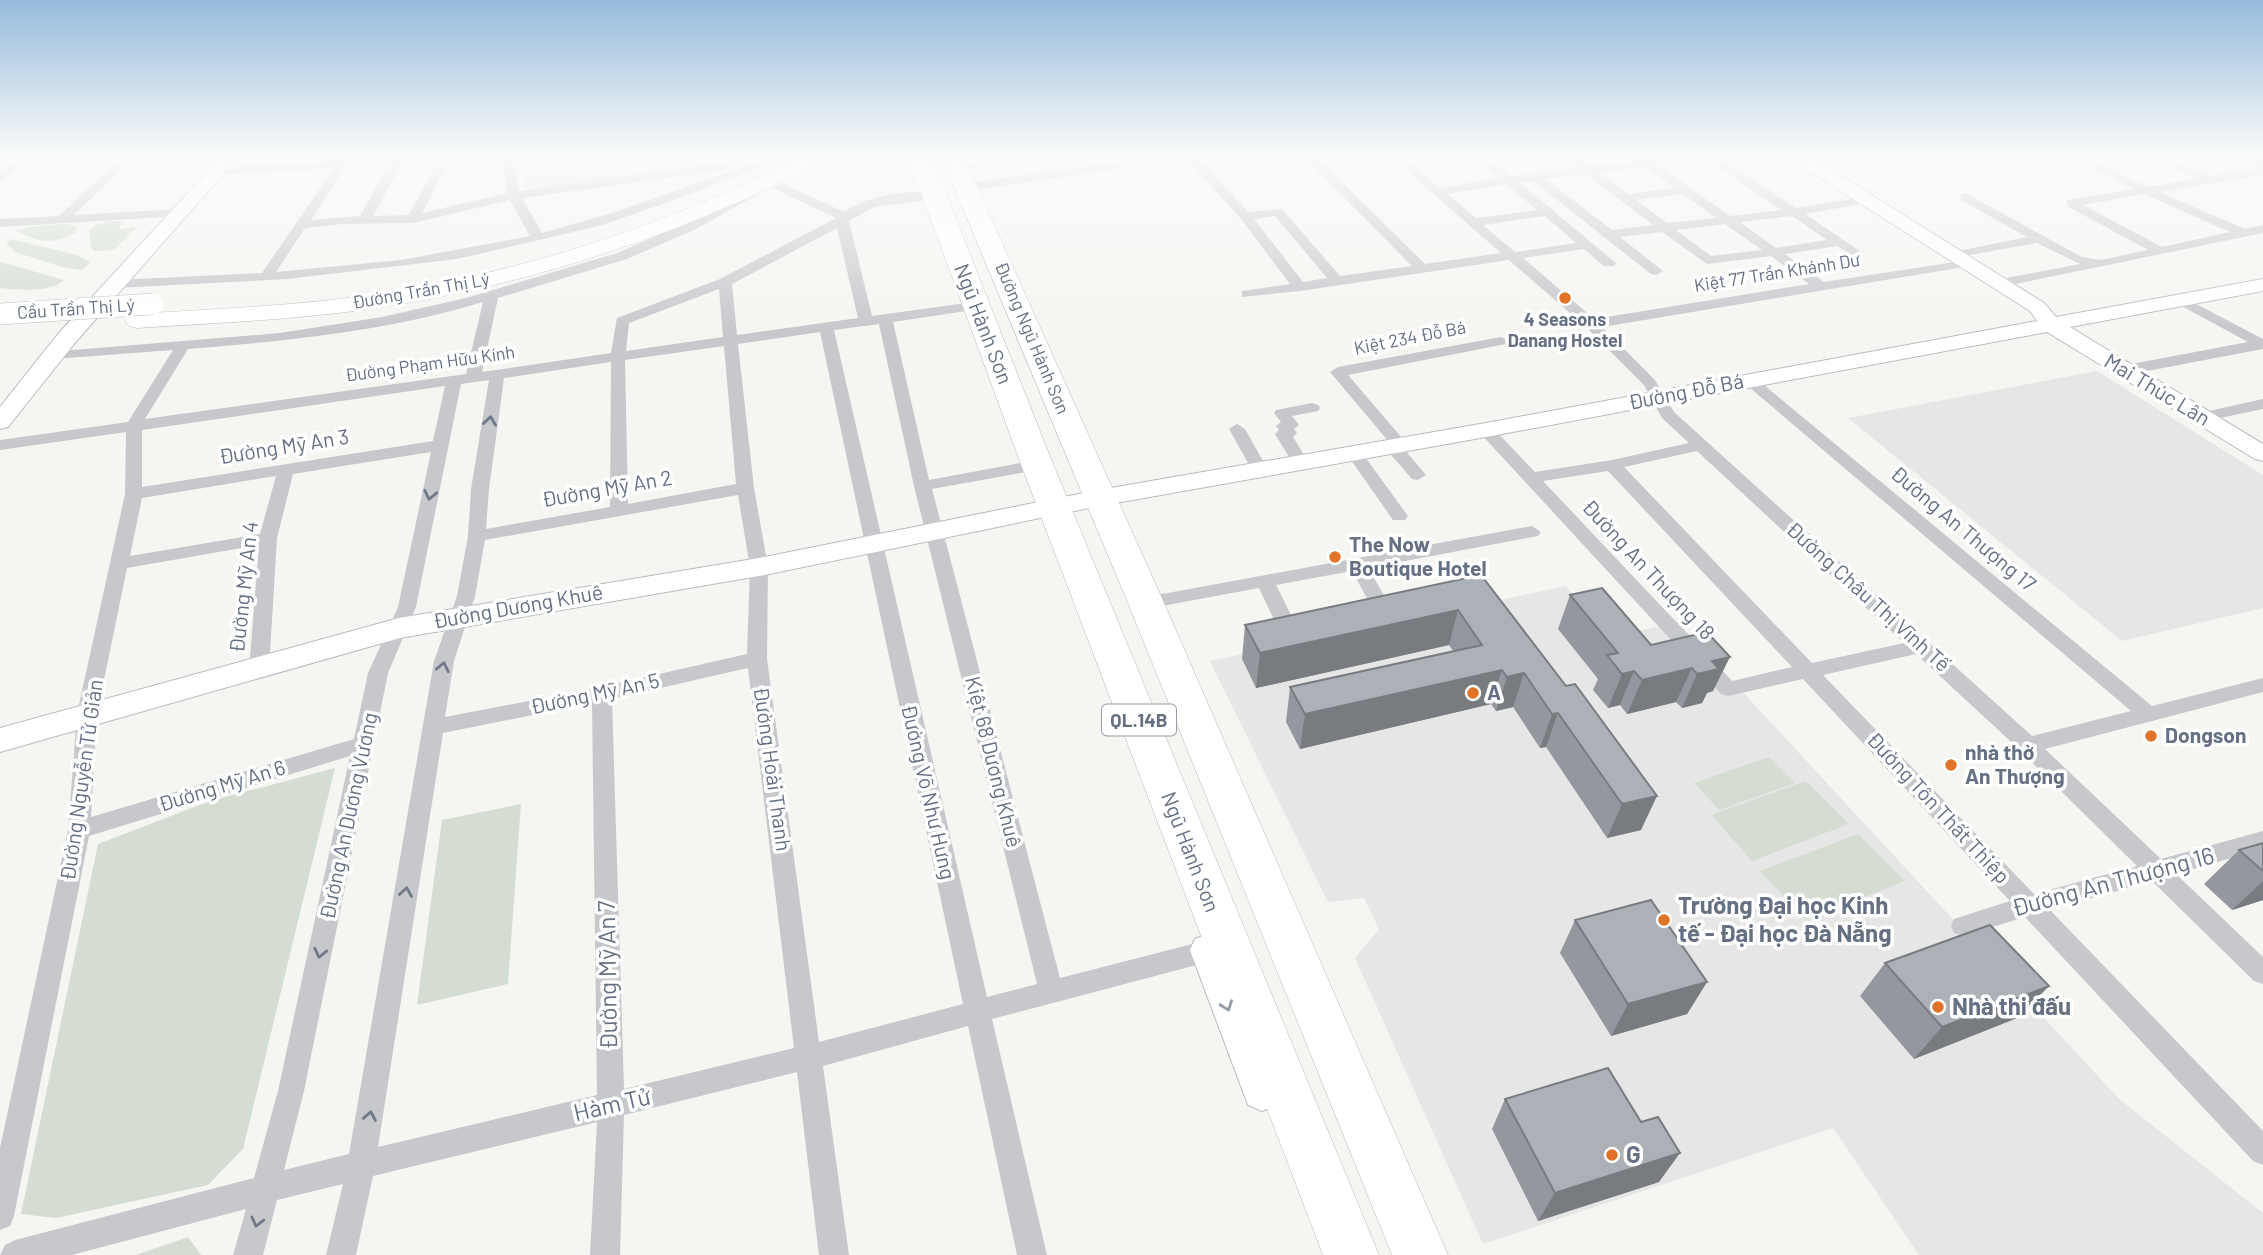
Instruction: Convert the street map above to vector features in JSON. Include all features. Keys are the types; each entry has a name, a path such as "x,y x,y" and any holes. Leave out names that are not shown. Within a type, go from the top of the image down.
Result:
{"highway":[{"name":"Ngũ Hành Sơn","path":"958,215 1050,509 1218,949 1352,1255"},
{"name":"QL.14B","path":"1106,506 1152,602 1293,931 1420,1255"}],"main road":[{"name":"Đường Trần Thị Lý","path":"0,331 145,313 303,310 389,298 495,277 617,245 676,215"},
{"name":"Cầu Trần Thị Lý","path":"0,314 145,313"}],"street":[{"path":"62,220 68,215"},
{"path":"0,223 154,215"},
{"path":"0,422 54,355 179,215"},
{"path":"267,275 307,215"},
{"path":"332,215 343,220"},
{"path":"364,221 367,215"},
{"path":"413,219 415,215"},
{"path":"299,225 343,220 413,219 432,215"},
{"path":"525,215 538,238"},
{"path":"116,284 312,274 422,261 538,238 621,215"},
{"path":"54,355 182,346 347,328 415,315 491,296 622,256 691,226 706,215"},
{"path":"839,215 843,218 866,322"},
{"path":"619,509 618,358 622,321 725,282 847,215"},
{"name":"Ngũ Hành Sơn","path":"952,215 966,307 1026,467 1050,509"},
{"path":"965,215 1106,506"},
{"path":"1245,216 1257,215"},
{"path":"1280,215 1337,281"},
{"path":"1370,215 1422,269"},
{"name":"Đường Châu Thị Vĩnh Tế","path":"1466,215 1591,324 1650,383 1668,415 2028,745 2263,973"},
{"path":"1475,222 1529,215"},
{"path":"1551,215 1609,263"},
{"path":"1586,215 1656,271"},
{"path":"1647,215 1711,261 1840,242"},
{"path":"1719,215 1821,286"},
{"path":"1611,234 1772,215"},
{"path":"1798,215 1854,252"},
{"name":"Mai Thúc Lân","path":"1892,215 2037,307 2051,325 2263,454"},
{"path":"1996,215 2078,260 2101,264"},
{"path":"2092,215 2161,252"},
{"path":"2201,215 2243,233"},
{"path":"1245,216 1300,287"},
{"path":"2001,283 2263,229"},
{"name":"Kiệt 77 Trần Khánh Dư","path":"1591,324 1964,259 2038,239"},
{"path":"1247,294 1588,245"},
{"name":"Đường Hoài Thanh","path":"725,282 745,488 759,566 757,659 834,1255"},
{"name":"Đường Đỗ Bá","path":"1050,509 1106,506 1260,470 2263,285"},
{"name":"Đường An Dương Vương","path":"248,1255 294,1077 378,673 407,607 441,445 491,296"},
{"path":"2181,300 2262,344"},
{"name":"Đường Phạm Hữu Kính","path":"0,445 966,307"},
{"path":"885,320 934,532"},
{"name":"Đường Võ Như Hưng","path":"826,328 1032,1255"},
{"name":"Kiệt 234 Đỗ Bá","path":"1396,446 1338,372 1501,341"},
{"path":"2126,370 2262,344"},
{"path":"134,425 182,346"},
{"path":"341,1255 361,1166 444,661 460,617 477,536 480,489 497,374"},
{"name":"Đường An Thượng 17","path":"1748,379 2148,714"},
{"path":"2201,417 2263,404"},
{"path":"1301,463 1283,434 1289,433 1284,426 1290,425 1282,413 1312,408"},
{"name":"Đường Nguyễn Tử Giản","path":"0,1216 79,830 87,714 134,494 134,425"},
{"path":"1237,429 1260,470"},
{"name":"Đường An Thượng 18","path":"1486,430 1728,689 1921,646"},
{"name":"Đường Mỹ An 3","path":"134,494 441,445"},
{"path":"1531,478 1612,465 1700,445"},
{"path":"1396,446 1418,475"},
{"path":"1354,453 1399,516"},
{"name":"Đường Tôn Thất Thiệp","path":"1612,465 2263,1151"},
{"path":"922,486 1026,467"},
{"name":"Đường Mỹ An 4","path":"259,670 268,538 286,469"},
{"name":"Đường Mỹ An 2","path":"477,536 745,488"},
{"name":"Đường Dương Khuê","path":"0,740 87,714 259,670 399,628 759,566 1050,509"},
{"name":"Kiệt 68 Dương Khuê","path":"934,532 1051,992"},
{"path":"1152,602 1532,532"},
{"path":"121,564 268,538"},
{"path":"1356,563 1379,602"},
{"path":"1264,580 1283,620"},
{"name":"Đường Mỹ An 5","path":"432,727 602,694 757,659"},
{"path":"2028,745 2263,685"},
{"name":"Đường Mỹ An 7","path":"602,694 611,1105 605,1255"},
{"name":"Đường Mỹ An 6","path":"79,830 364,744"},
{"name":"Đường An Thượng 16","path":"1963,926 2028,904 2158,872 2263,840"},
{"path":"1293,931 1441,1255"},
{"name":"Ngũ Hành Sơn","path":"1218,949 1228,1008 1327,1255"},
{"name":"Hàm Tử","path":"15,1255 267,1188 810,1057 1218,949"}],"shaded area":[{"path":"111,221 124,221 118,229 137,227 114,250 94,251 89,230"},
{"path":"67,224 77,227 75,233 51,241 15,231 34,226"},
{"path":"11,239 77,255 91,262 82,270 62,267 15,252 6,243"},
{"path":"0,262 64,280 42,289 0,288"},
{"path":"2097,371 2263,475 2263,608 2122,641 1848,418"},
{"name":"Trường Đại học Kinh tế - Đại học Đà Nẵng","path":"1566,586 1607,638 1678,622 2119,1099 2263,1213 2263,1255 1919,1255 1833,1128 1483,1244 1355,958 1379,929 1364,898 1328,902 1210,661"},
{"path":"1769,757 1795,783 1719,810 1694,783"},
{"path":"335,768 243,1149 208,1185 56,1218 21,1214 98,844 210,801"},
{"path":"1806,781 1849,824 1752,861 1711,815"},
{"path":"521,804 508,984 417,1005 442,820"},
{"path":"1858,834 1905,881 1806,920 1760,871"},
{"path":"188,1237 201,1255 136,1255"}],"building":[{"path":"1481,575 1566,686 1575,684 1657,796 1622,804 1558,713 1552,714 1524,673 1507,677 1502,670 1305,714 1290,687 1482,645 1458,610 1260,653 1245,625"},
{"path":"1602,588 1651,645 1707,632 1730,657 1712,661 1719,669 1697,674 1692,668 1642,680 1634,671 1622,674 1607,655 1618,653 1570,595"},
{"path":"2263,843 2263,871 2239,850"},
{"path":"1651,900 1707,982 1628,1004 1575,920"},
{"path":"1990,925 2049,986 1942,1027 1885,963"},
{"path":"1608,1068 1641,1122 1658,1117 1680,1153 1555,1193 1505,1099"}],"place":[{"name":"4 Seasons Danang Hostel","path":"1565,298"},
{"name":"The Now Boutique Hotel","path":"1335,557"},
{"name":"A","path":"1473,693"},
{"name":"Dongson","path":"2151,736"},
{"name":"nhà thờ An Thượng","path":"1951,765"},
{"name":"Trường Đại học Kinh tế - Đại học Đà Nẵng","path":"1664,920"},
{"name":"Nhà thi đấu","path":"1938,1007"},
{"name":"G","path":"1612,1155"}]}
